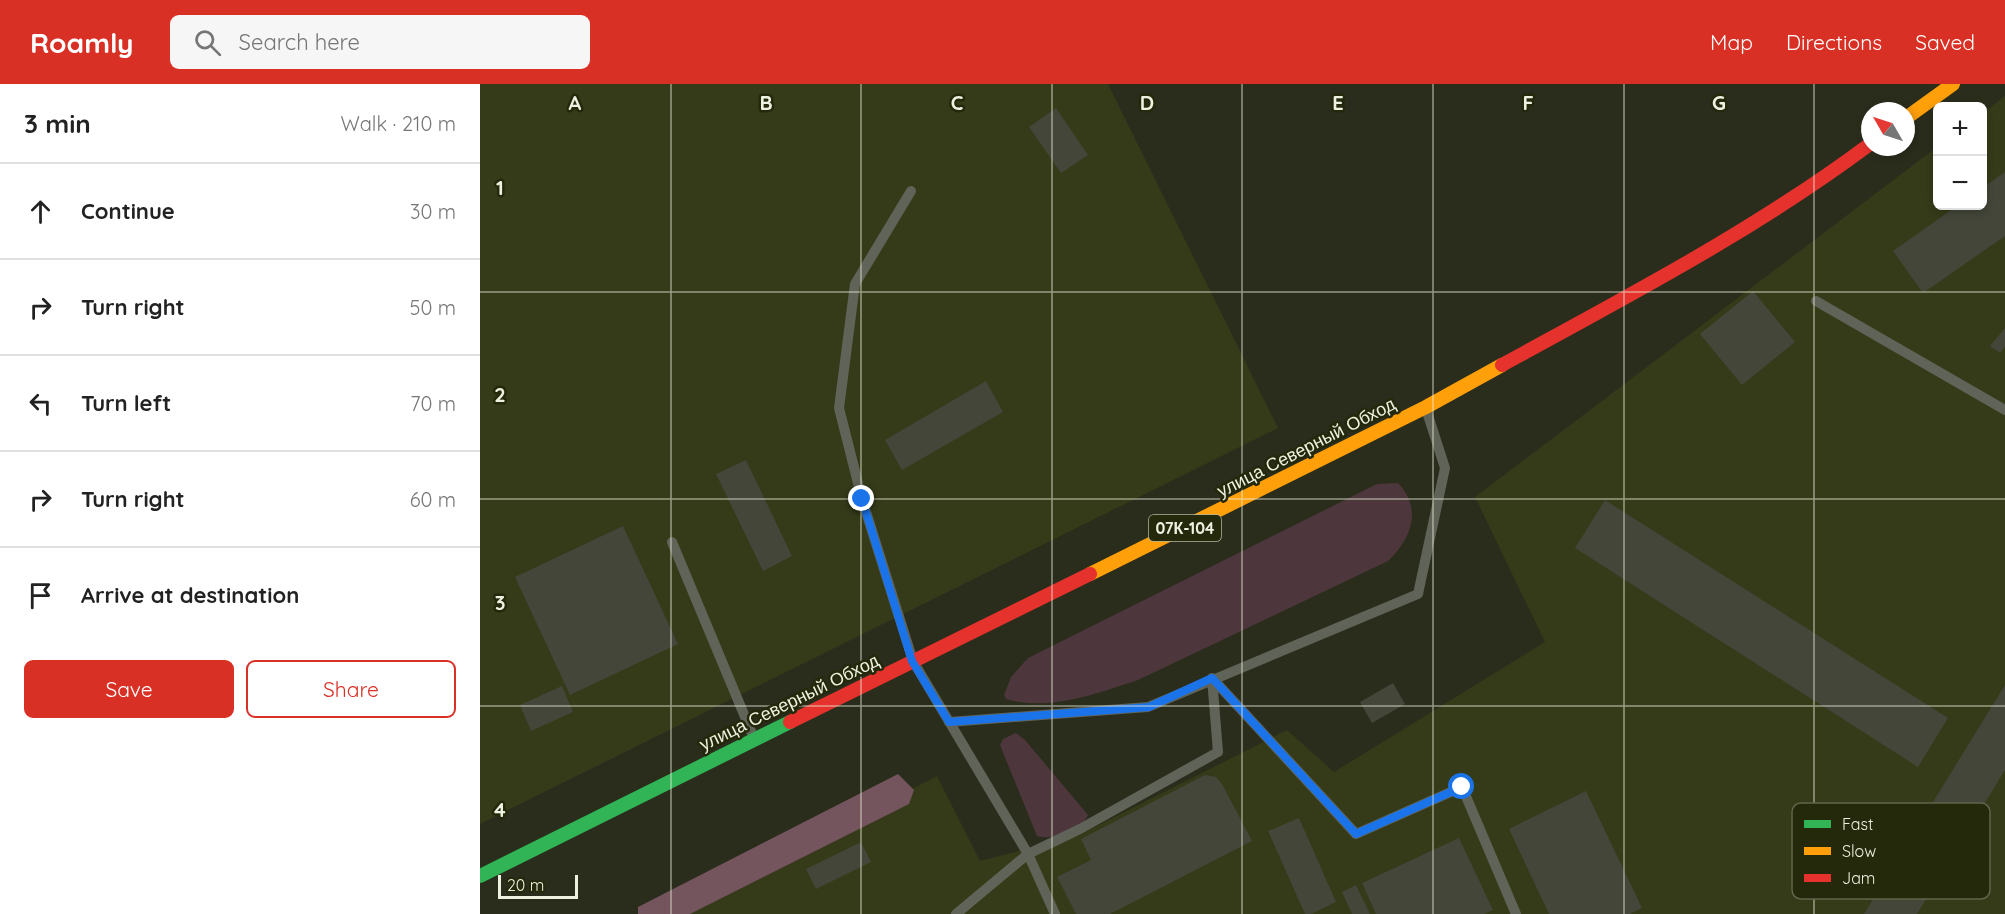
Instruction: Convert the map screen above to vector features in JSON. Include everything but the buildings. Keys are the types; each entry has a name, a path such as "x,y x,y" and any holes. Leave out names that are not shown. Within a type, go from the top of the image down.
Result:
{"highway":[{"path":"1915,111 1953,84"},
{"name":"улица Северный Обход","path":"480,876 1426,407 1725,242 1861,150"}],"lane":[{"path":"911,191 855,284 839,408 862,499 912,661 1028,854 1054,914"},
{"path":"1816,301 2005,410"},
{"path":"949,722 1149,707 1212,678 1418,594 1445,468 1426,407"},
{"path":"672,542 754,739"},
{"path":"956,914 1028,854 1080,829 1218,752 1212,678"},
{"path":"1212,678 1356,834 1462,787 1516,914"}],"shaded area":[{"path":"480,84 1108,84 1278,428 480,824"},
{"path":"2005,96 2005,914 669,914 937,776 980,861 1077,836 1287,730 1334,772 1545,642 1475,497 1933,150 1933,210 1987,210 1987,110"},
{"path":"1398,483 1410,503 1411,524 1403,543 1388,561 1138,680 1090,695 1056,702 1022,702 1006,699 1004,695 1011,677 1028,658 1377,484"},
{"path":"1016,733 1025,740 1088,815 1073,830 1059,836 1037,836 1000,745 1003,739"},
{"path":"898,774 914,790 909,804 690,914 638,914 638,907"}],"traffic: fast":[{"path":"480,876 790,722"}],"traffic: slow":[{"path":"1915,111 1953,84"},
{"path":"1090,574 1426,407 1502,365"}],"traffic: jam":[{"path":"1502,365 1736,234 1861,150"},
{"path":"790,722 1090,574"}],"route":[{"path":"862,499 912,661 949,722 1149,707 1212,678 1356,834 1462,787"}]}
